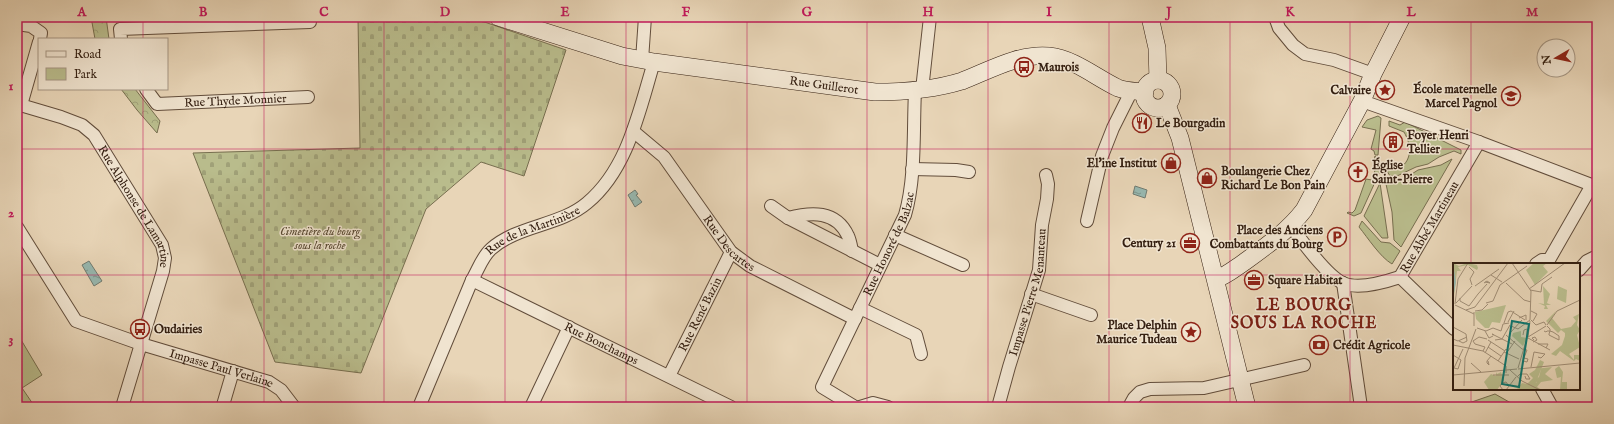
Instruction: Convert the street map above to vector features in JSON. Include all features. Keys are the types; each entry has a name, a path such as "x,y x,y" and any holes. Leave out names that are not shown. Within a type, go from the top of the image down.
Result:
{"street":[{"name":"Rue Guillerot","path":"498,17 622,56 648,61 875,92 918,91 939,87 1008,63 1034,57 1049,56 1066,60 1086,69 1119,88 1138,91"},
{"name":"Rue de la Martinière","path":"419,407 472,280 490,250 498,244 518,234 573,212 586,204 595,196 613,173 633,132 648,61 645,17"},
{"name":"Rue Honoré de Balzac","path":"855,407 822,387 905,215 909,200 918,91 930,17"},
{"path":"1150,17 1157,48 1158,80"},
{"path":"1275,17 1278,28 1293,45 1305,54 1334,60 1373,74"},
{"path":"1216,279 1225,275 1265,248 1291,226 1304,210 1362,101 1373,74 1402,17"},
{"path":"121,38 120,29 310,22"},
{"path":"17,24 31,26 41,33 40,38"},
{"path":"19,105 38,43"},
{"path":"1087,221 1102,156 1113,128 1138,91 1152,82 1158,80 1167,83 1172,92 1170,101 1167,105 1158,108 1153,107 1138,91"},
{"name":"Rue Thyde Monnier","path":"147,90 157,104 308,98"},
{"path":"1362,101 1479,142 1594,186 1550,260 1542,260 1538,263"},
{"name":"Rue Alphonse de Lamartine","path":"19,105 62,117 82,125 94,135 162,245 165,258 163,271 122,407"},
{"path":"1167,105 1179,131 1247,407"},
{"name":"Rue Descartes","path":"633,132 664,158 731,252 750,266 855,319"},
{"name":"Rue Abbé Martineau","path":"1343,283 1365,285 1384,282 1400,276 1479,142"},
{"path":"912,169 956,170 969,172"},
{"name":"Impasse Pierre Menanteau","path":"998,407 1039,270 1042,225 1047,199 1048,184 1046,175"},
{"path":"771,206 788,218 880,265"},
{"path":"788,218 806,214 830,217 839,222 848,236 852,251"},
{"path":"1291,226 1330,274 1343,283 1361,407"},
{"name":"Impasse Paul Verlaine","path":"17,227 76,321 141,344 269,382 276,386 294,407"},
{"path":"895,234 963,265"},
{"name":"Rue René Bazin","path":"669,376 731,252"},
{"path":"1580,269 1588,261 1597,256"},
{"path":"1400,276 1453,328"},
{"name":"Rue Bonchamps","path":"472,280 731,407"},
{"path":"1031,294 1084,312 1091,316"},
{"path":"860,308 916,335 921,354"},
{"path":"531,407 569,327"},
{"path":"1129,407 1134,398 1140,392 1150,389 1204,388 1241,381 1304,365"},
{"path":"223,405 233,371"},
{"path":"1543,390 1552,407"},
{"path":"860,407 874,403 888,407"}],"green space":[{"path":"91,17 106,17 109,38 95,38"},
{"name":"Cimetière du bourg sous la roche","path":"358,17 470,17 566,50 524,176 481,162 426,209 361,373 275,362 193,153 360,148"},
{"path":"122,90 136,90 160,121 157,133"},
{"path":"1378,116 1381,118 1378,155 1375,155 1374,151 1371,149 1376,130 1362,127 1367,120"},
{"path":"1389,121 1400,125 1405,122 1461,150 1461,154 1454,151 1439,157 1428,164 1416,167 1397,176 1390,176 1387,171 1388,167 1393,166 1400,168 1407,160 1410,151 1404,132 1389,126"},
{"path":"1375,156 1381,169 1361,213 1354,216 1347,213 1352,213 1355,210 1366,179 1372,180 1376,167 1374,161"},
{"path":"1452,159 1401,247 1394,240 1392,212 1386,184 1401,181 1418,170 1441,165"},
{"path":"1380,183 1388,238 1382,238 1364,216"},
{"path":"1362,221 1381,242 1390,243 1400,251 1392,264 1379,252 1359,227"},
{"path":"17,333 42,375 22,388 35,407 17,407"},
{"path":"1495,394 1518,407 1462,407 1463,405"}],"water":[{"path":"1135,186 1147,190 1145,198 1133,194"},
{"path":"635,190 638,194 636,195 642,202 635,207 628,195"},
{"path":"89,261 102,281 94,286 82,265"}],"place":[{"name":"Maurois","path":"1024,67"},
{"name":"Calvaire","path":"1385,90"},
{"name":"École maternelle Marcel Pagnol","path":"1511,96"},
{"name":"Le Bourgadin","path":"1142,123"},
{"name":"Foyer Henri Tellier","path":"1393,142"},
{"name":"El'ine Institut","path":"1171,163"},
{"name":"Église Saint-Pierre","path":"1358,172"},
{"name":"Boulangerie Chez Richard Le Bon Pain","path":"1207,178"},
{"name":"Place des Anciens Combattants du Bourg","path":"1337,237"},
{"name":"Century 21","path":"1190,243"},
{"name":"Square Habitat","path":"1254,280"},
{"name":"Oudairies","path":"140,329"},
{"name":"Place Delphin Maurice Tudeau","path":"1191,332"},
{"name":"Crédit Agricole","path":"1319,345"}],"district":[{"name":"LE BOURG SOUS LA ROCHE","path":"1304,313"}]}
